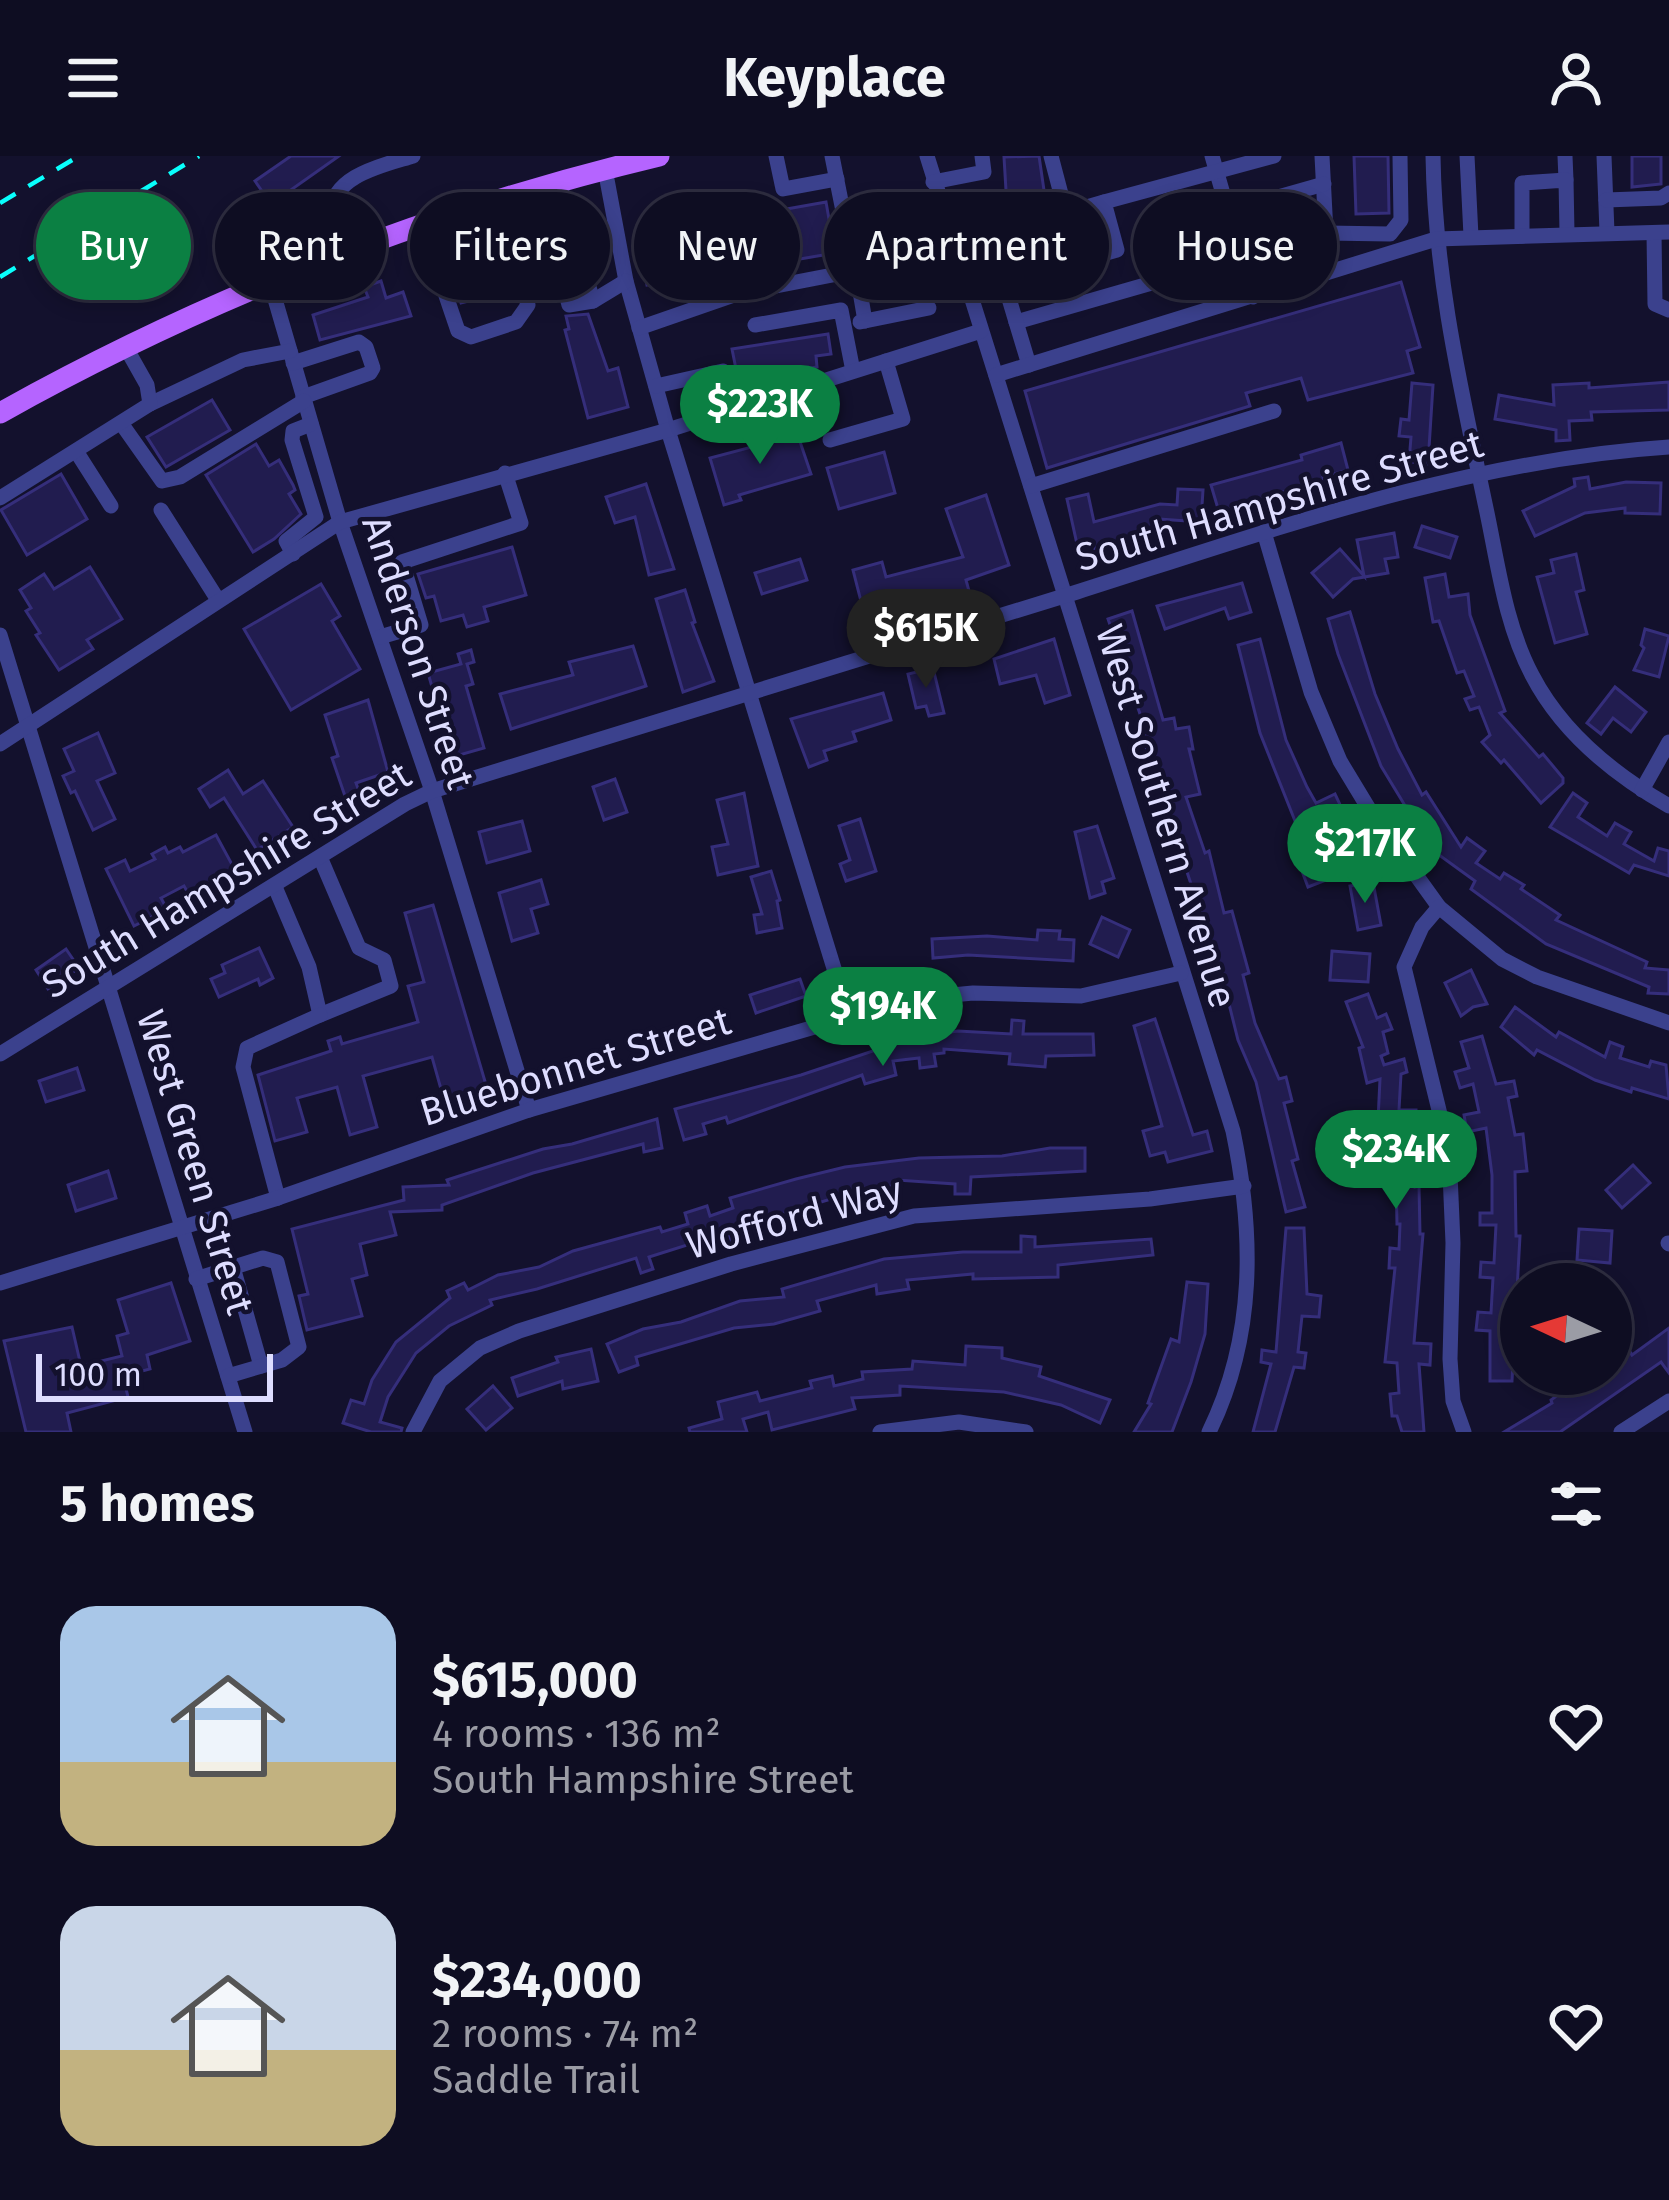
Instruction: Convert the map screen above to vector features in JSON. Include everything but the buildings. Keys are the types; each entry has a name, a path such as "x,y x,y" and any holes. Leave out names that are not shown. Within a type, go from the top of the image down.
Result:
{"main road":[{"path":"527,192 634,159 659,156"},
{"path":"0,413 125,346 229,300"}],"street":[{"path":"338,192 345,182 413,156"},
{"path":"776,156 783,189 837,179"},
{"path":"832,156 840,192"},
{"name":"West Southern Avenue","path":"927,156 1233,1131 1249,1243 1243,1324 1209,1432"},
{"path":"933,182 984,172 982,156"},
{"path":"1051,156 1060,192"},
{"path":"1109,200 1214,162 1274,156"},
{"path":"1322,156 1324,192"},
{"path":"1337,234 1377,236 1397,229 1401,220 1400,156"},
{"path":"1433,156 1436,238 1448,335 1511,625 1532,675 1578,739 1669,806"},
{"path":"1467,156 1471,236"},
{"path":"1565,156 1567,233"},
{"path":"1604,156 1607,232"},
{"path":"1214,162 1223,192"},
{"path":"605,169 626,281 668,430 849,1017"},
{"path":"1522,236 1522,183 1566,180"},
{"path":"1296,192 1324,184"},
{"path":"549,185 569,304 593,301 626,281"},
{"path":"549,185 593,301"},
{"path":"1606,200 1661,198 1669,193"},
{"path":"1109,220 1117,250 1109,252"},
{"path":"1337,270 1436,238 1661,232 1662,269 1655,304 1669,310"},
{"path":"640,328 740,293 824,280"},
{"path":"1016,322 1133,288"},
{"name":"Anderson Street","path":"275,300 340,522 432,791 529,1110"},
{"path":"447,300 458,331 471,337 516,322 526,300"},
{"path":"859,300 865,321"},
{"path":"1009,300 1029,365"},
{"path":"996,375 1243,300"},
{"path":"845,325 929,308"},
{"path":"755,325 841,310 853,371"},
{"path":"0,744 340,522 668,430 981,331"},
{"path":"0,498 150,404 243,361 291,357 359,342 366,347 373,368 370,374 304,399 180,477 162,481 121,423"},
{"path":"125,346 147,385 150,404"},
{"path":"830,440 903,419 886,361"},
{"path":"656,386 723,370 735,409"},
{"path":"1031,486 1274,411"},
{"path":"293,554 286,541 316,517 292,440 293,431 311,424"},
{"name":"South Hampshire Street","path":"0,1054 432,791 1264,532 1479,474 1606,451 1669,447"},
{"path":"76,451 111,506"},
{"path":"380,637 421,625 402,562 521,524 506,473"},
{"path":"161,510 218,600"},
{"path":"1264,532 1311,692 1340,761 1438,907 1502,959 1537,977 1669,1023"},
{"name":"West Green Street","path":"0,635 245,1432"},
{"path":"1642,790 1669,742"},
{"path":"278,1198 243,1067 248,1048 391,986 384,960 359,948 320,857"},
{"path":"275,887 310,967 320,1015"},
{"path":"1438,907 1422,927 1404,967 1449,1151 1450,1359 1453,1401 1464,1432"},
{"name":"Bluebonnet Street","path":"0,1283 278,1198 529,1110 849,1017 931,997 973,993 1082,996 1181,973"},
{"name":"Wofford Way","path":"413,1432 440,1382 480,1348 519,1331 731,1264 914,1216 1244,1186"},
{"path":"196,1279 263,1258 277,1262 299,1347 293,1354 228,1376"},
{"path":"233,1267 262,1366"},
{"path":"1621,1432 1669,1401"},
{"path":"880,1432 959,1422 1025,1432"}],"railway":[{"path":"0,203 79,156"},
{"path":"0,277 199,156"}]}
